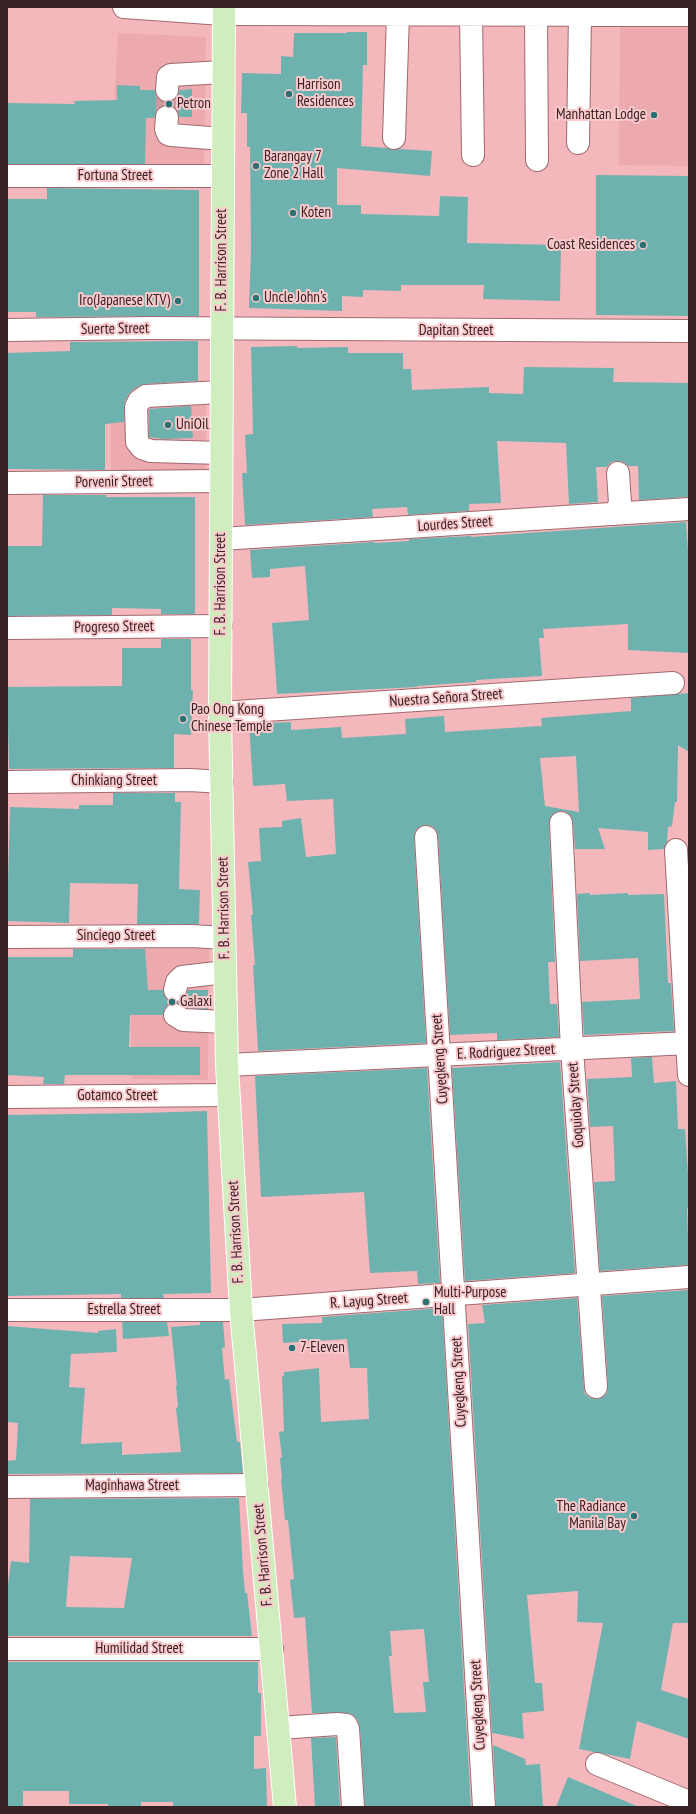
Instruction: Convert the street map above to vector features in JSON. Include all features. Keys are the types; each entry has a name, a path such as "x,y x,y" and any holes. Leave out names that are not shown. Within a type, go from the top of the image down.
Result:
{"main road":[{"name":"F. B. Harrison Street","path":"224,10 220,713 228,1095 241,1310 286,1807"}],"street":[{"path":"124,7 398,14 689,15"},
{"path":"394,138 398,14"},
{"path":"471,14 473,155"},
{"path":"536,14 537,160"},
{"path":"578,143 580,14"},
{"path":"167,90 168,77 171,75 223,72"},
{"path":"167,118 166,129 168,134 223,139"},
{"name":"Fortuna Street","path":"7,176 223,176"},
{"name":"Suerte Street","path":"7,330 150,328 222,330"},
{"name":"Dapitan Street","path":"222,330 689,331"},
{"path":"222,392 146,396 139,401 136,407 137,442 142,448 151,451 222,453"},
{"path":"614,514 620,503 618,473"},
{"name":"Porvenir Street","path":"7,483 221,481"},
{"name":"Lourdes Street","path":"221,539 689,509"},
{"name":"Progreso Street","path":"7,628 221,626"},
{"name":"Nuestra Señora Street","path":"220,713 673,683"},
{"name":"Chinkiang Street","path":"7,782 190,780 222,782"},
{"name":"Goquiolay Street","path":"561,823 572,1049 596,1387"},
{"name":"Cuyegkeng Street","path":"426,837 484,1807"},
{"path":"676,850 689,1075"},
{"name":"Sinciego Street","path":"7,937 192,936 224,938"},
{"path":"175,990 177,982 182,977 225,972"},
{"path":"175,1015 184,1020 226,1022"},
{"name":"E. Rodriguez Street","path":"227,1065 688,1043"},
{"name":"Gotamco Street","path":"7,1097 228,1095"},
{"name":"R. Layug Street","path":"241,1310 689,1277"},
{"name":"Estrella Street","path":"7,1310 241,1310"},
{"name":"Maginhawa Street","path":"7,1487 257,1485"},
{"name":"Humilidad Street","path":"7,1649 272,1649"},
{"path":"279,1728 337,1724 346,1725 348,1729 353,1807"},
{"path":"597,1764 689,1802"}],"shaded area":[{"name":"Manhattan Lodge","path":"620,26 689,27 689,166 619,165"},
{"path":"118,33 206,37 204,167 111,167"},
{"path":"111,385 206,385 206,473 111,473"},
{"path":"129,939 209,940 208,1080 132,1079"}],"building":[{"path":"367,32 367,65 363,65 361,146 387,148 393,150 432,151 430,176 337,168 337,205 361,205 361,214 439,216 440,196 468,197 467,243 561,245 560,301 483,299 484,285 401,285 401,291 363,290 363,297 342,296 342,311 249,308 251,250 250,147 247,147 247,113 241,113 242,73 281,74 281,56 293,57 294,33"},
{"path":"117,85 140,86 140,90 155,90 156,96 160,100 166,102 173,101 177,97 180,90 192,89 192,117 179,117 178,111 174,107 168,105 162,106 157,110 154,118 146,118 145,164 7,164 7,103 75,104 74,101 117,100"},
{"name":"Coast Residences","path":"596,175 689,176 689,316 596,315"},
{"path":"47,188 199,190 199,316 36,317 36,312 7,312 7,199 47,199"},
{"path":"198,341 198,381 145,384 139,386 131,391 125,401 124,422 105,424 105,470 7,469 7,353 70,351 70,342"},
{"path":"297,346 297,348 348,347 348,353 403,353 403,369 411,369 412,390 489,387 489,393 523,394 524,367 614,368 613,382 689,383 689,497 639,500 638,466 628,466 624,462 618,461 611,462 607,467 596,467 598,502 569,504 566,443 497,441 501,503 469,504 469,511 408,515 407,507 372,509 373,517 245,525 242,473 247,473 245,435 253,434 251,347"},
{"name":"UniOil","path":"191,406 193,438 164,439 149,437 149,409"},
{"path":"43,495 195,497 195,614 161,614 161,609 112,608 112,615 7,616 7,546 42,546"},
{"path":"686,522 689,564 689,653 628,650 628,624 543,629 544,638 539,638 542,676 476,680 476,682 417,687 277,694 272,623 309,620 305,566 270,569 270,577 252,578 250,550 409,541 409,539 471,537"},
{"path":"161,639 191,639 191,690 193,690 191,735 174,734 174,768 9,769 7,687 122,686 122,648 161,648"},
{"path":"689,693 689,752 678,745 677,802 675,802 672,826 668,827 667,842 664,849 648,850 648,832 598,828 605,849 575,849 573,822 571,816 566,812 560,811 554,813 550,818 549,824 555,962 548,962 550,1004 557,1004 559,1037 497,1040 497,1033 450,1035 438,836 436,830 432,826 426,825 419,827 415,832 414,838 426,1043 258,1051 253,965 255,965 251,915 253,915 248,862 261,861 259,828 282,827 282,821 301,818 306,857 336,854 333,799 287,801 285,784 253,786 249,724 291,722 291,730 341,727 342,738 406,734 405,719 444,716 445,732 542,726 541,718 631,711 631,698","holes":["576,756 579,812 545,806 540,758"]},
{"path":"113,793 175,793 175,802 181,802 179,889 200,890 199,924 137,924 138,884 70,883 69,923 7,921 10,807 79,809 79,805 113,805"},
{"path":"590,893 590,895 628,893 628,895 664,894 668,983 671,983 674,1031 584,1035 582,1002 640,999 638,958 580,961 577,894"},
{"path":"73,949 145,949 148,990 163,990 166,999 172,1002 178,1002 184,999 188,990 208,990 208,1009 187,1008 175,1003 169,1004 165,1008 163,1015 130,1015 129,1047 200,1047 200,1075 65,1075 64,1084 43,1084 44,1077 7,1075 7,957 73,957"},
{"path":"652,1057 654,1083 676,1081 678,1129 685,1129 689,1174 689,1208 687,1208 689,1265 600,1271 594,1182 615,1181 613,1126 590,1127 587,1079 632,1077 631,1058"},
{"path":"560,1062 575,1273 465,1281 452,1068"},
{"path":"427,1068 440,1283 418,1284 417,1271 370,1273 364,1192 261,1197 255,1076"},
{"path":"207,1111 211,1293 163,1294 164,1298 121,1298 121,1294 7,1296 7,1115"},
{"path":"689,1290 689,1623 673,1623 661,1690 689,1699 689,1739 637,1721 630,1759 579,1749 603,1623 577,1622 578,1591 527,1595 535,1683 542,1683 544,1711 522,1713 524,1739 492,1733 468,1324 485,1323 482,1305 577,1298 585,1394 590,1398 597,1399 603,1397 607,1393 608,1386 602,1296"},
{"path":"442,1308 471,1807 365,1807 360,1728 357,1719 353,1715 347,1713 312,1713 305,1617 294,1618 290,1580 294,1579 288,1520 285,1520 281,1479 280,1458 282,1458 279,1432 284,1431 282,1376 284,1376 284,1372 319,1368 321,1422 369,1419 367,1368 350,1368 347,1339 283,1343 282,1324 322,1323 322,1317","holes":["424,1629 429,1682 423,1682 426,1712 394,1713 389,1656 392,1656 390,1631"]},
{"path":"122,1322 167,1322 169,1336 123,1339"},
{"path":"200,1322 223,1322 225,1347 222,1348 225,1380 229,1379 237,1442 240,1442 243,1473 7,1474 7,1461 16,1460 18,1423 7,1422 7,1326 98,1333 98,1331 116,1329 117,1352 71,1354 69,1387 85,1388 81,1444 122,1442 122,1455 181,1452 176,1408 178,1407 177,1386 171,1327 200,1325"},
{"path":"239,1498 245,1593 247,1593 252,1636 7,1636 7,1593 11,1561 29,1563 30,1499","holes":["70,1556 132,1558 124,1608 66,1607"]},
{"path":"7,1662 258,1662 258,1693 261,1693 261,1736 254,1736 254,1769 266,1768 267,1807 173,1807 173,1802 141,1802 141,1807 108,1807 108,1804 69,1804 69,1791 23,1791 23,1807 7,1807"},
{"path":"336,1737 340,1807 315,1807 311,1738"},
{"path":"493,1745 525,1759 526,1765 540,1764 543,1807 496,1807"},
{"path":"568,1777 639,1807 556,1807"}],"tunnel":[{"path":"167,90 167,117"}],"place":[{"name":"Harrison Residences","path":"289,94"},
{"name":"Petron","path":"169,104"},
{"name":"Manhattan Lodge","path":"654,115"},
{"name":"Barangay 7 Zone 2 Hall","path":"256,166"},
{"name":"Koten","path":"293,213"},
{"name":"Coast Residences","path":"643,245"},
{"name":"Uncle John's","path":"256,298"},
{"name":"Iro(Japanese KTV)","path":"178,301"},
{"name":"UniOil","path":"168,425"},
{"name":"Pao Ong Kong Chinese Temple","path":"183,719"},
{"name":"Galaxi","path":"172,1002"},
{"name":"Multi-Purpose Hall","path":"426,1302"},
{"name":"7-Eleven","path":"292,1348"},
{"name":"The Radiance Manila Bay","path":"634,1516"}]}
